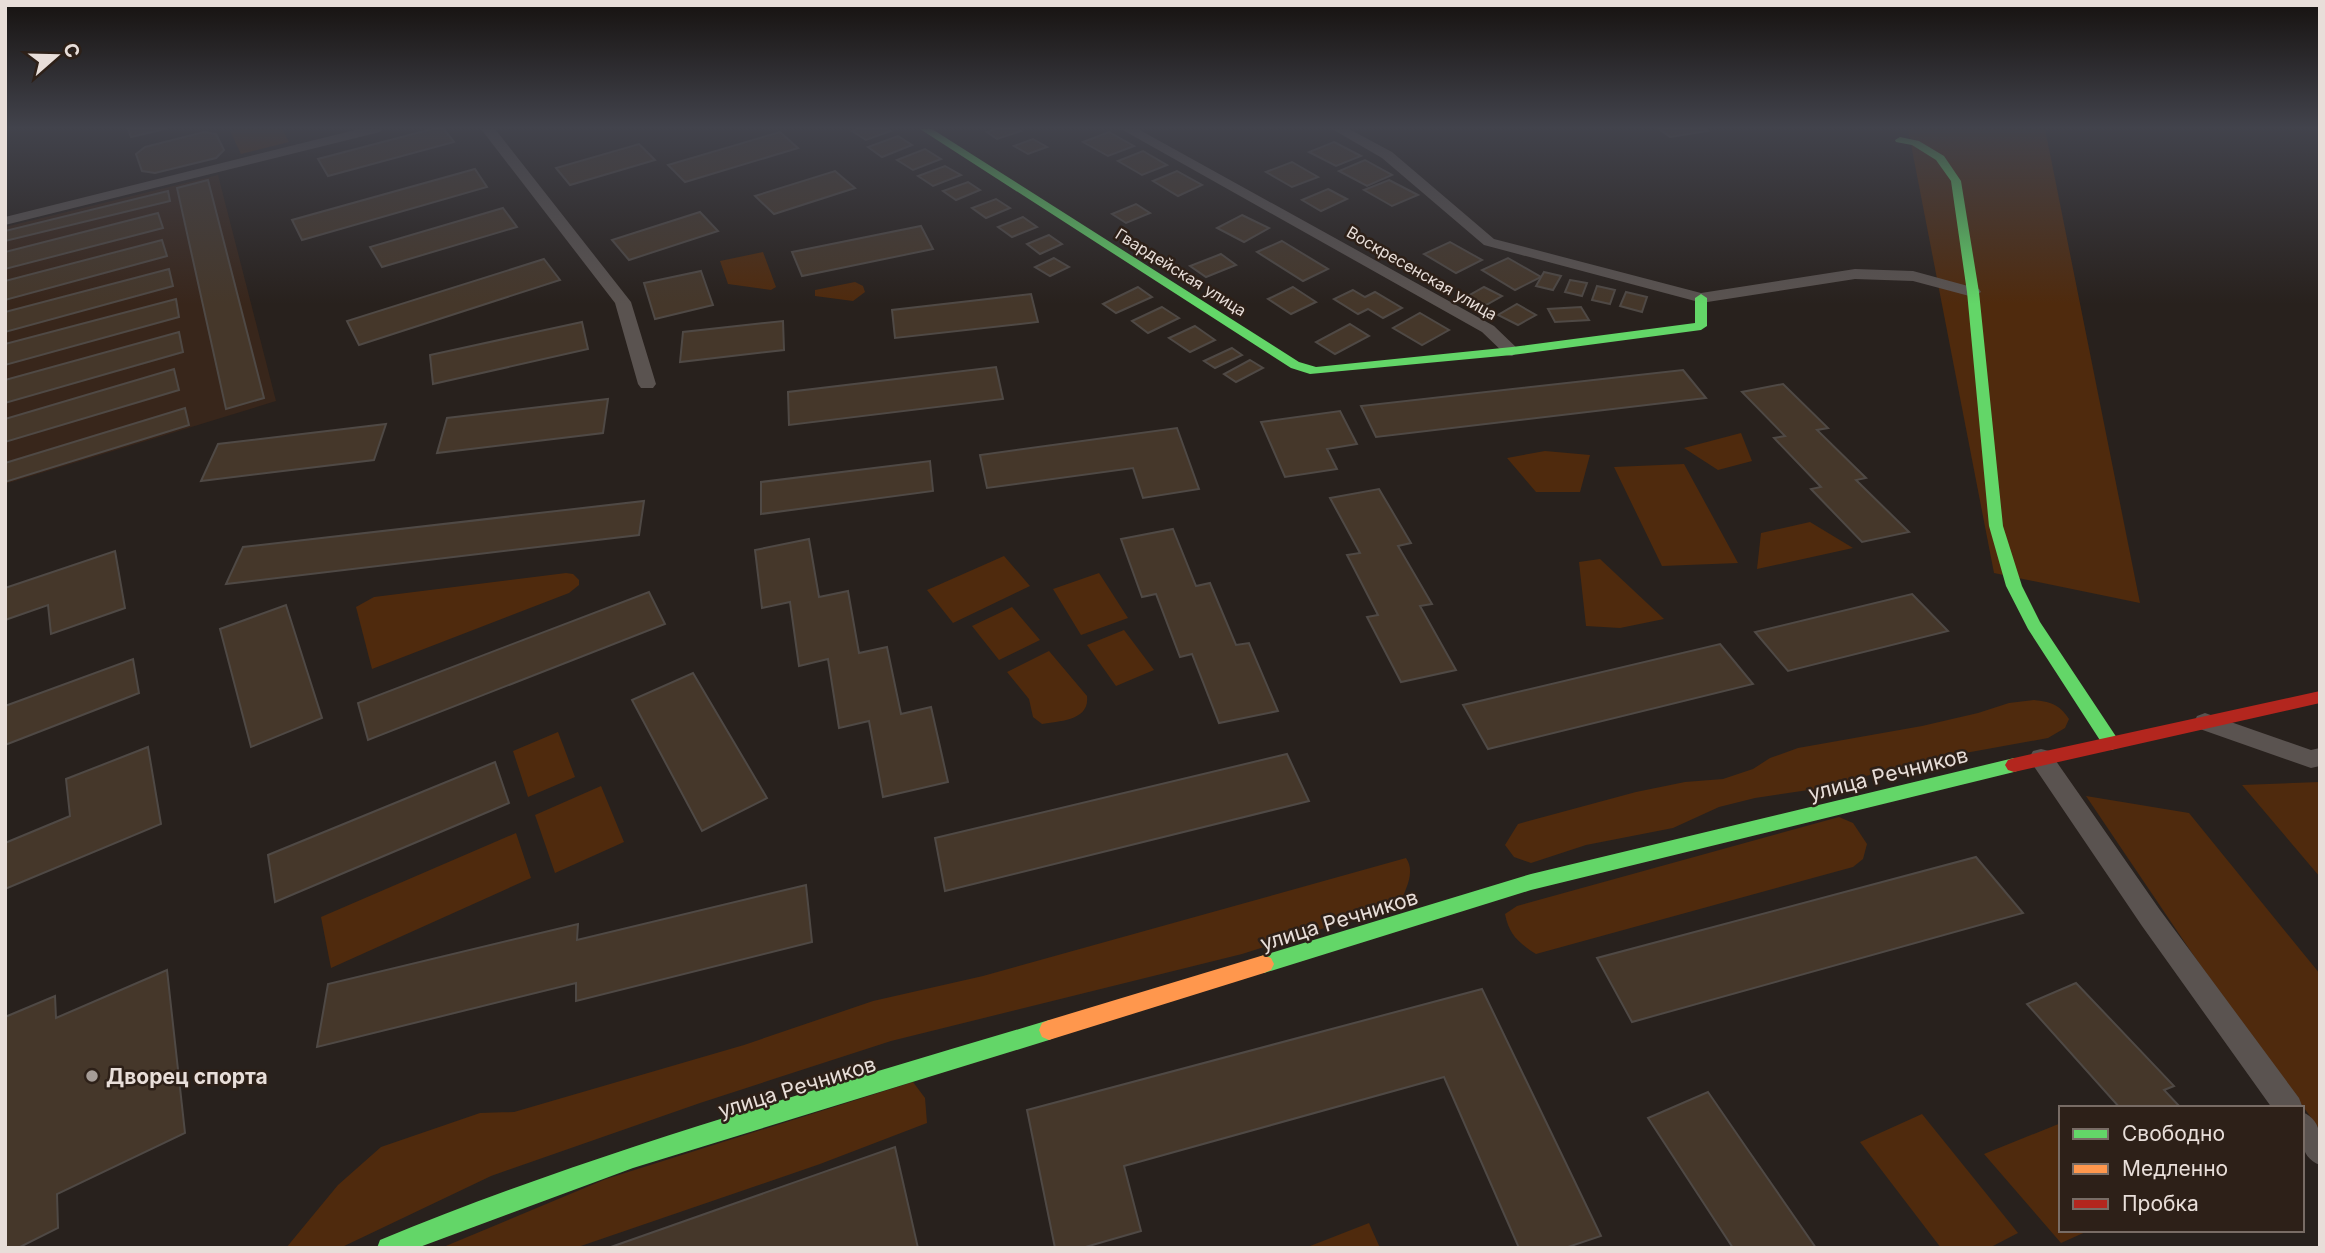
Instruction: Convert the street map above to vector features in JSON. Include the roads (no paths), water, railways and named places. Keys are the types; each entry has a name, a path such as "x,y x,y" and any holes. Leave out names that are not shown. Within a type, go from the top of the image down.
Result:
{"street":[{"path":"5,221 140,187"},
{"path":"534,187 623,302 647,384"},
{"name":"Гвардейская улица","path":"1017,187 1296,365 1315,371 1512,351"},
{"name":"Воскресенская улица","path":"1234,187 1488,328 1512,351"},
{"path":"1424,187 1489,242 1701,298 1856,274 1913,276 1973,292"},
{"path":"1957,187 1973,292 1996,526 2014,586 2034,625 2111,743"},
{"path":"1512,351 1701,326 1701,298"},
{"name":"улица Речников","path":"388,1248 438,1227 607,1166 1531,882 2041,758 2320,697"},
{"path":"2205,722 2311,759 2320,757"},
{"path":"2041,758 2151,918 2288,1106"},
{"path":"2304,1129 2320,1151"}],"place":[{"name":"Дворец спорта","path":"92,1076"}]}
